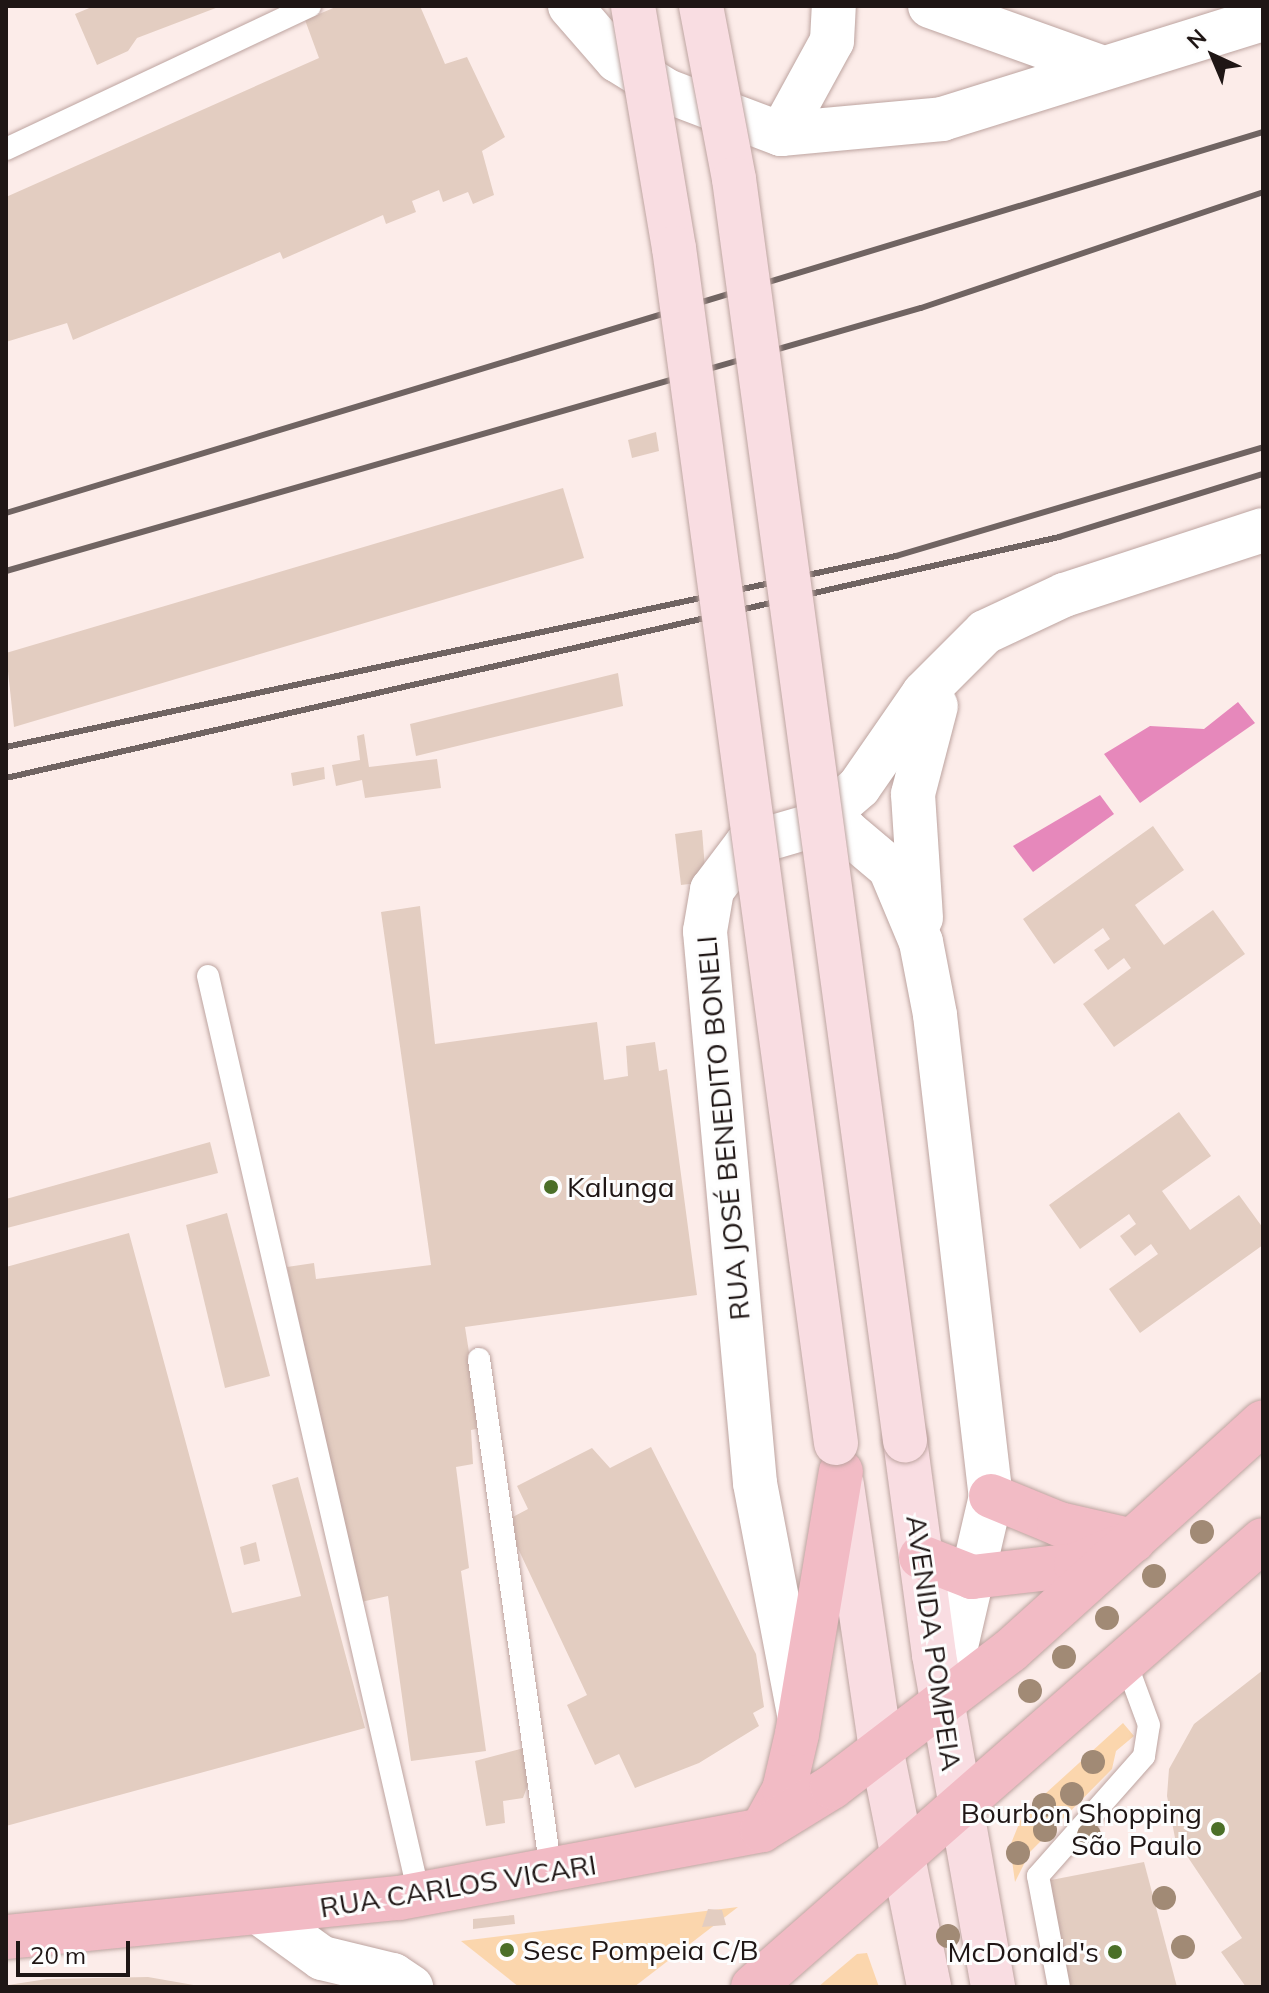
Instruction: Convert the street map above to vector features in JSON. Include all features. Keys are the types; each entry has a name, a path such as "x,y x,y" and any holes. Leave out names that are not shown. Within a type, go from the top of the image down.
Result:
{"main road":[{"path":"633,6 662,157 838,1457 881,1748 929,1987"},
{"name":"AVENIDA POMPEIA","path":"701,6 734,179 942,1706 993,1987"},
{"name":"RUA CARLOS VICARI","path":"6,1937 261,1914 419,1894 762,1830 942,1706 1133,1541 1263,1422"},
{"path":"762,1830 784,1790 799,1714 838,1457"},
{"path":"991,1496 1059,1524 1133,1541"},
{"path":"753,1987 1263,1540"},
{"path":"921,1557 972,1577 1076,1565 1133,1541"}],"street":[{"path":"570,6 617,60 655,83 781,134 942,119 1098,66 1263,19"},
{"path":"781,134 821,68 834,6"},
{"path":"930,6 1098,66"},
{"path":"815,825 859,787 960,653 1033,607 1263,530"},
{"path":"942,1706 991,1496 921,942 916,767 960,653"},
{"path":"815,825 846,831 890,868 921,942"},
{"name":"RUA JOSÉ BENEDITO BONELI","path":"799,1714 755,1483 705,931 712,890 746,845 815,825"},
{"path":"261,1914 322,1958 393,1975 411,1987"}],"lane":[{"path":"6,149 310,6"},
{"path":"208,976 419,1894"},
{"path":"479,1359 551,1871"},
{"path":"1059,1987 1038,1876 1144,1756 1149,1725 1125,1660"}],"shaded area":[{"path":"1238,702 1255,723 1140,803 1104,754 1150,726 1204,729"},
{"path":"1100,795 1114,814 1033,872 1013,846"},
{"path":"1123,1723 1134,1736 1116,1751 1112,1769 1030,1852 1015,1882 1010,1846 1023,1814"},
{"path":"738,1907 634,1987 519,1987 461,1941"},
{"path":"867,1953 879,1987 818,1987 857,1954"}],"building":[{"path":"94,6 221,6 137,38 128,51 97,65 75,14"},
{"path":"338,6 420,6 445,64 467,57 505,137 482,151 494,195 473,204 468,192 443,202 439,190 412,201 416,212 386,224 383,215 283,259 280,252 73,340 67,323 6,342 6,197 319,58 305,20"},
{"path":"656,432 659,451 632,458 628,440"},
{"path":"563,488 584,558 14,727 6,653"},
{"path":"618,673 623,706 416,756 410,724"},
{"path":"364,734 369,767 437,759 441,788 365,798 362,780 336,786 332,765 360,760 357,736"},
{"path":"324,767 325,779 293,786 291,773"},
{"path":"1153,826 1184,870 1135,905 1164,945 1213,910 1245,954 1114,1047 1083,1004 1131,968 1124,958 1108,970 1094,950 1110,939 1103,928 1054,964 1023,919"},
{"path":"702,830 706,882 681,885 675,834"},
{"path":"420,906 435,1044 597,1022 604,1080 628,1076 626,1046 655,1042 659,1071 667,1069 697,1295 465,1327 481,1428 471,1430 473,1464 456,1467 469,1568 461,1571 486,1751 411,1761 388,1596 361,1602 287,1267 314,1263 316,1279 431,1265 381,912"},
{"path":"1179,1112 1211,1156 1162,1191 1190,1230 1239,1195 1263,1228 1263,1245 1140,1333 1109,1289 1158,1254 1151,1244 1135,1256 1120,1236 1136,1224 1129,1214 1080,1249 1049,1205"},
{"path":"210,1142 218,1173 7,1228 6,1199"},
{"path":"227,1213 270,1376 225,1388 186,1225"},
{"path":"129,1233 232,1613 301,1596 272,1485 298,1477 365,1728 6,1826 6,1267"},
{"path":"651,1447 756,1654 764,1707 753,1713 759,1726 699,1763 635,1788 619,1754 595,1765 567,1705 587,1695 505,1521 528,1509 517,1486 592,1448 610,1468"},
{"path":"256,1542 260,1561 244,1565 240,1547"},
{"name":"Bourbon Shopping São Paulo","path":"1263,1670 1263,1987 1246,1987 1221,1952 1242,1938 1175,1838 1167,1796 1169,1769 1194,1724"},
{"path":"524,1748 529,1782 523,1798 503,1801 505,1823 486,1826 475,1761"},
{"name":"McDonald's","path":"1144,1862 1177,1987 1066,1987 1046,1881"},
{"path":"708,1909 722,1910 726,1925 702,1927"},
{"path":"514,1915 515,1924 473,1929 473,1919"},
{"path":"148,1977 205,1987 8,1985 47,1979"}],"railway":[{"path":"6,513 1263,132"},
{"path":"6,571 921,308 1263,192"},
{"path":"6,747 896,556 1263,447"},
{"path":"6,778 1059,537 1263,474"}],"place":[{"name":"Kalunga","path":"551,1187"},
{"name":"Bourbon Shopping São Paulo","path":"1218,1829"},
{"name":"Sesc Pompeia C/B","path":"507,1950"},
{"name":"McDonald's","path":"1115,1952"}]}
